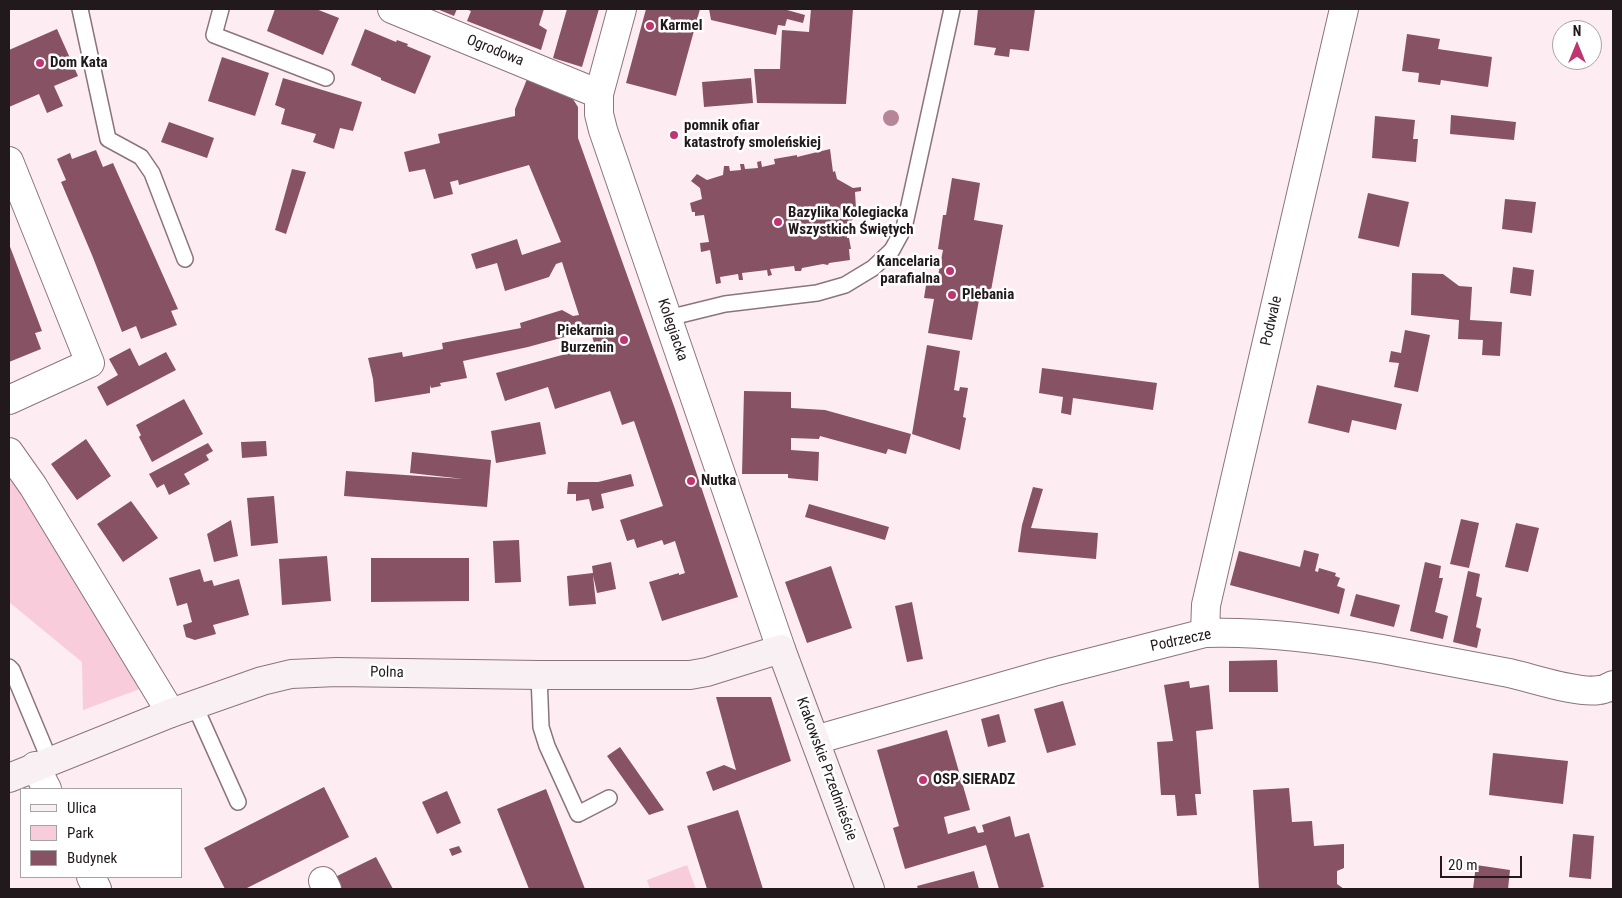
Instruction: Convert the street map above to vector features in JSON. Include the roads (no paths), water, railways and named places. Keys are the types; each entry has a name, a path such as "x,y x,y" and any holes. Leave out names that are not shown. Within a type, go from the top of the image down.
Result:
{"street":[{"name":"Ogrodowa","path":"392,9 598,94"},
{"name":"Kolegiacka","path":"622,9 598,94 599,114 781,649"},
{"name":"Podwale","path":"1205,633 1206,605 1344,9"},
{"path":"9,161 90,364 9,400"},
{"path":"9,452 182,708"},
{"name":"Podrzecze","path":"815,740 1053,672 1205,633 1250,633 1311,639 1380,649 1511,674 1576,689 1608,691"},
{"name":"Polna","path":"9,778 44,772 182,708 262,680 291,674 337,672 690,675 706,672 781,649"},
{"name":"Krakowskie Przedmieście","path":"781,649 870,889"},
{"path":"92,878 98,889"}],"lane":[{"path":"80,9 108,139 141,157 152,173 185,259"},
{"path":"222,9 214,34 326,78"},
{"path":"668,318 724,304 817,293 845,285 873,268 892,250 904,228 952,9"},
{"path":"9,667 12,670 44,772"},
{"path":"539,675 541,727 547,746 578,814 609,798"},
{"path":"182,708 238,802"}],"place":[{"name":"Karmel","path":"650,26"},
{"name":"Dom Kata","path":"40,63"},
{"name":"pomnik ofiar katastrofy smoleńskiej","path":"674,135"},
{"name":"Bazylika Kolegiacka Wszystkich Świętych","path":"778,222"},
{"name":"Kancelaria parafialna","path":"950,271"},
{"name":"Plebania","path":"952,295"},
{"name":"Piekarnia Burzenin","path":"624,340"},
{"name":"Nutka","path":"691,481"},
{"name":"OSP SIERADZ","path":"923,780"}]}
